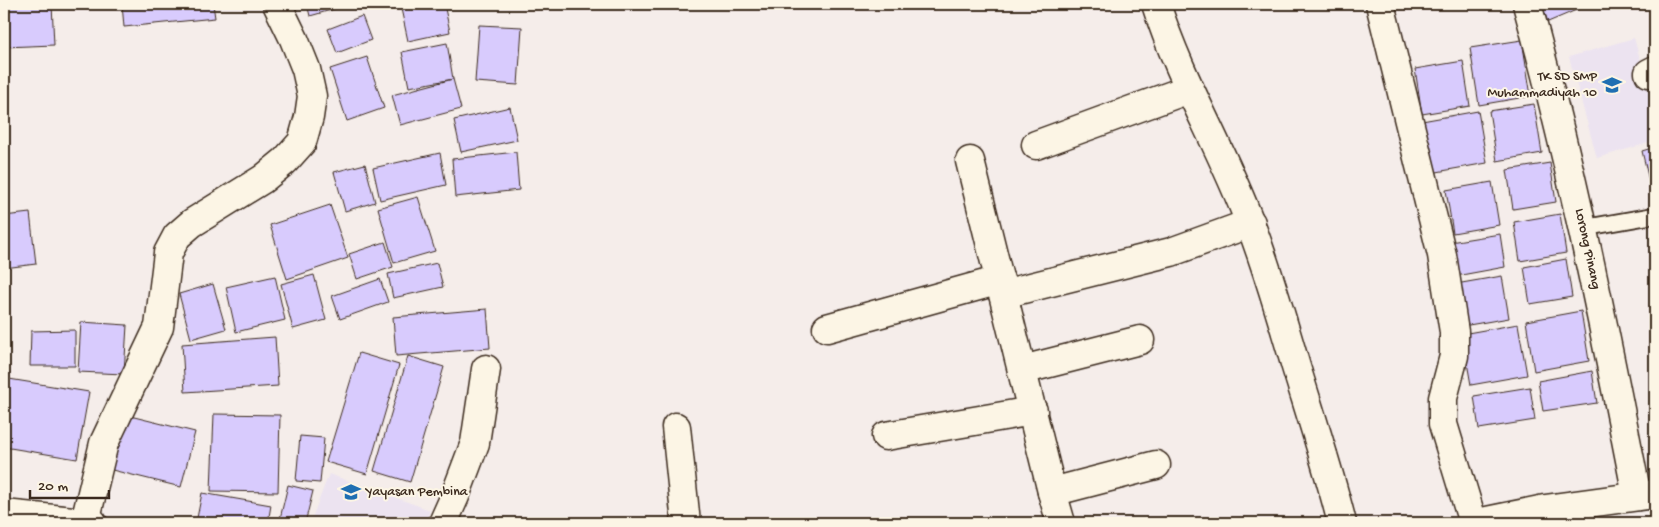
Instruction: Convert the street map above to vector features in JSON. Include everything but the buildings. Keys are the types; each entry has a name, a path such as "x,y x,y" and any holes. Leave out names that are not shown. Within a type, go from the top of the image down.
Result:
{"street":[{"path":"4,514 89,523 104,443 159,327 168,253 177,236 192,223 263,179 285,161 302,142 309,117 312,96 306,69 277,4"},
{"path":"1156,4 1189,88 1251,223 1331,480 1342,523"},
{"path":"1380,4 1442,255 1454,332 1454,356 1443,398 1443,424 1447,442 1475,523 1544,510 1646,495"},
{"name":"Lorong Pinang","path":"1528,4 1646,495"},
{"path":"1036,145 1189,88"},
{"path":"970,161 1061,523"},
{"path":"827,328 1002,287 1171,252 1251,223"},
{"path":"1022,370 1140,340"},
{"path":"443,523 474,443 486,368"},
{"path":"886,436 1032,411"},
{"path":"676,427 686,523"},
{"path":"1052,492 1156,464"}],"lane":[{"path":"1583,228 1651,216"}],"shaded area":[{"name":"TK SD SMP Muhammadiyah 10","path":"1634,38 1655,113 1655,141 1597,158 1569,57"},
{"name":"Yayasan Pembina","path":"329,474 430,510 426,523 310,523"}],"place":[{"name":"TK SD SMP Muhammadiyah 10","path":"1612,85"},
{"name":"Yayasan Pembina","path":"351,492"}]}
